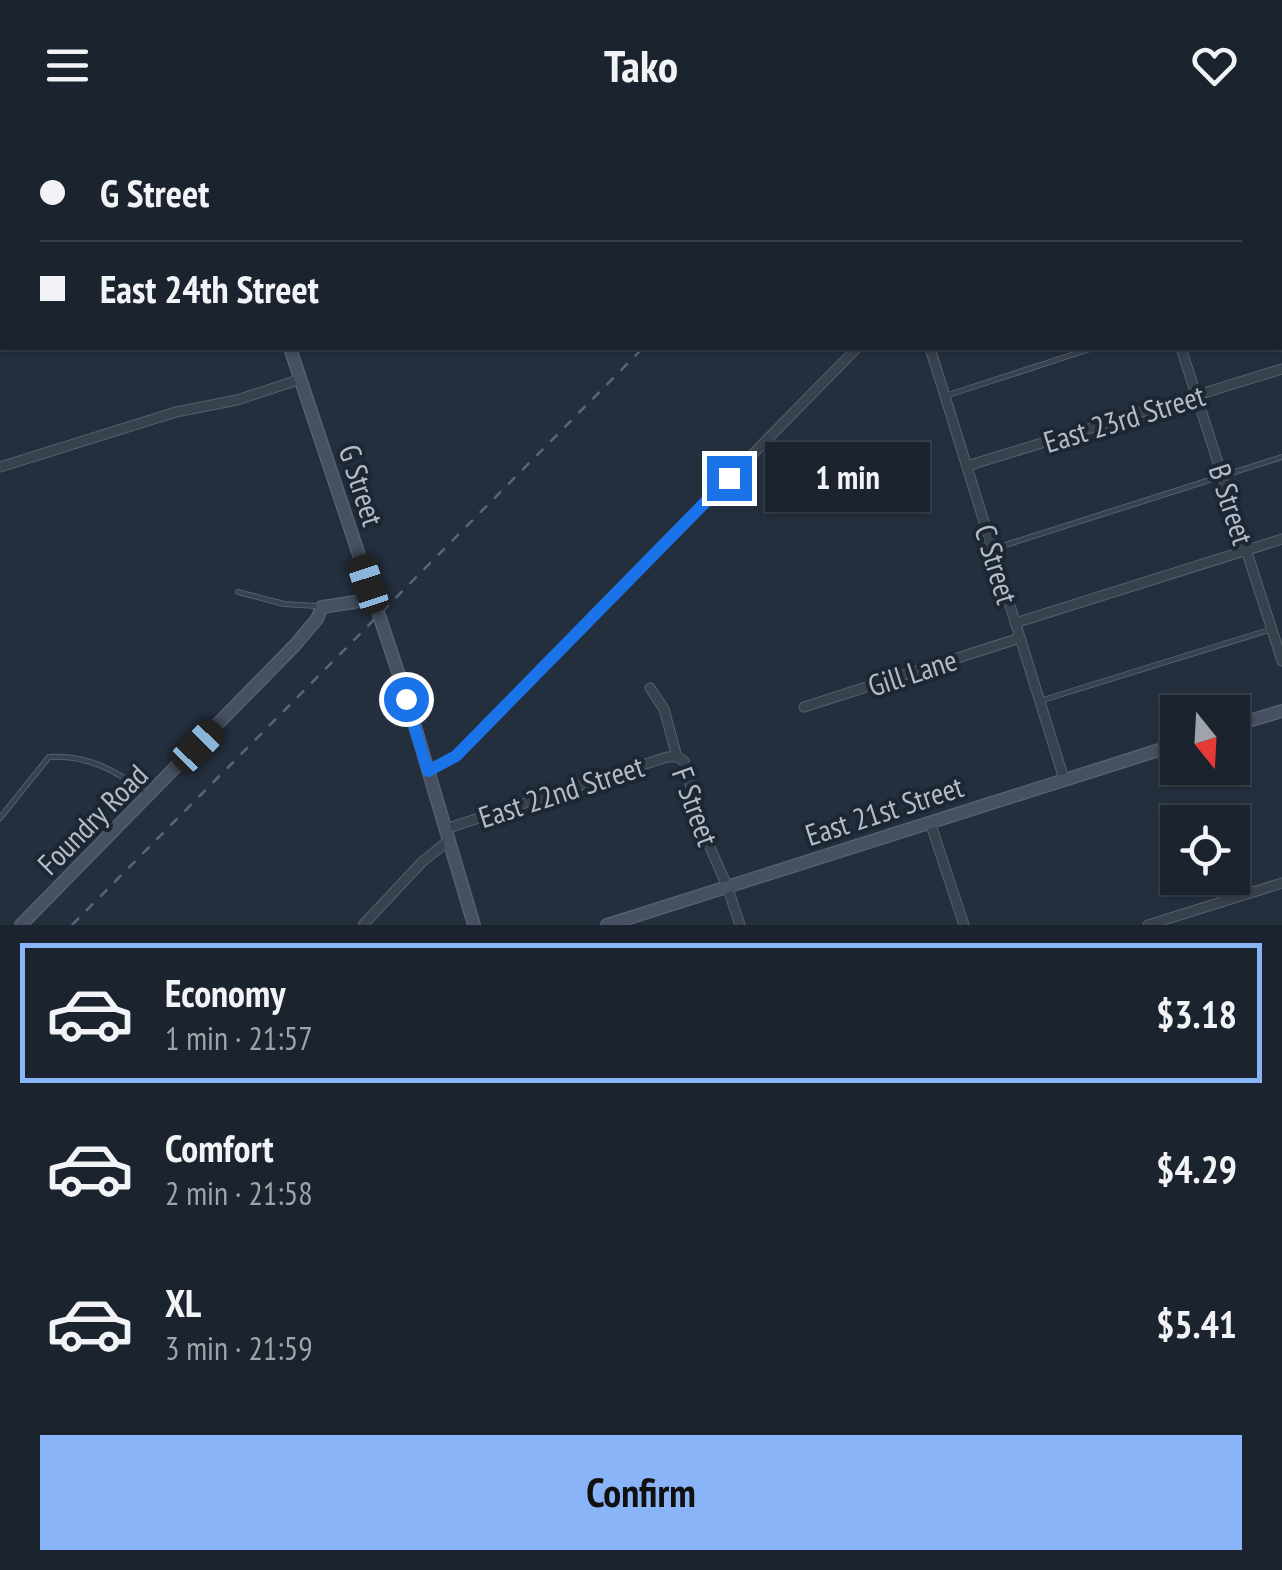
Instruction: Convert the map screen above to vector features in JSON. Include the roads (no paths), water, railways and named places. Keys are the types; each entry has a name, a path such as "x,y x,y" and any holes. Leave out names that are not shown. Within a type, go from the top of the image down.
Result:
{"main road":[{"name":"G Street","path":"291,350 474,925"},
{"path":"322,606 372,596"},
{"name":"Foundry Road","path":"21,925 295,645 317,619 322,606"},
{"path":"1250,721 1282,711"},
{"name":"East 21st Street","path":"607,925 1160,750"}],"street":[{"path":"428,771 456,756 855,350"},
{"name":"C Street","path":"931,350 1064,780"},
{"name":"B Street","path":"1183,350 1282,661"},
{"name":"East 23rd Street","path":"966,466 1282,368"},
{"path":"0,467 176,412 237,400 301,379"},
{"path":"1015,624 1282,539"},
{"name":"Gill Lane","path":"804,707 1020,638"},
{"name":"F Street","path":"650,688 664,709 677,756 684,761 702,829 740,925"},
{"name":"East 22nd Street","path":"446,835 677,756"},
{"path":"930,822 964,925"},
{"path":"363,925 446,835"},
{"path":"1148,925 1282,883"}],"lane":[{"path":"944,396 1087,350"},
{"path":"992,550 1282,457"},
{"path":"238,592 284,604 322,606"},
{"path":"1039,701 1272,629"},
{"path":"0,818 49,757 64,756 112,769 150,797"}],"railway":[{"path":"72,925 641,350"}]}
